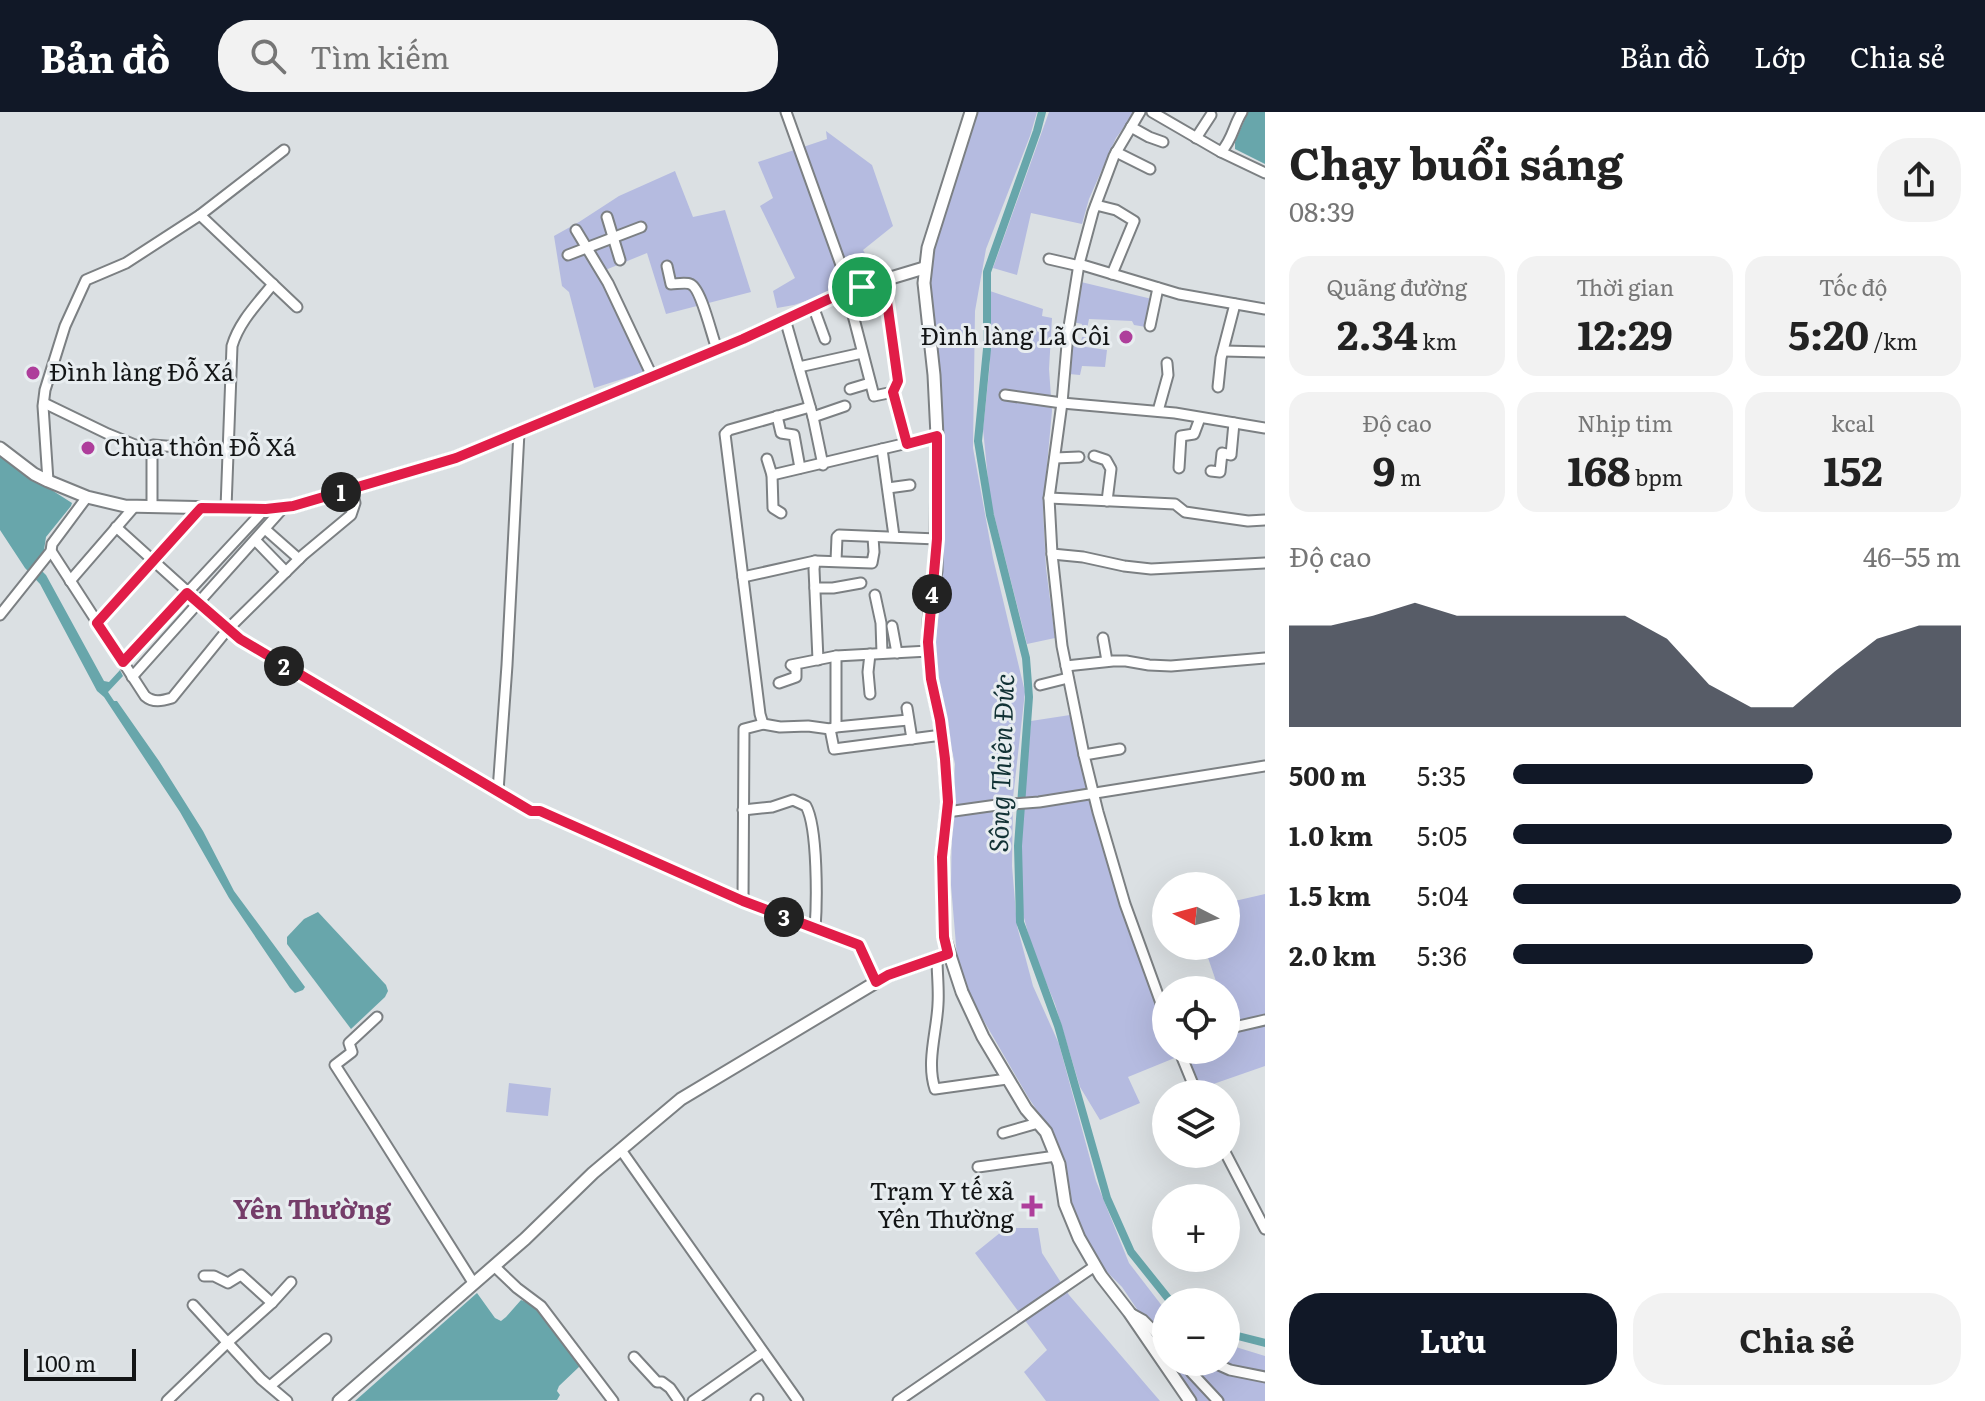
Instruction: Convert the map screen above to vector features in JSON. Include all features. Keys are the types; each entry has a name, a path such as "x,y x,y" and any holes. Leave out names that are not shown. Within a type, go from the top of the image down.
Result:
{"main road":[{"path":"971,112 924,268 937,436 936,571 930,607 929,651 942,735 948,802 942,857 943,956 1007,1079 1026,1109 1046,1132 1056,1156 1065,1204 1079,1238 1101,1276 1190,1401"},
{"path":"0,448 48,481 87,497 125,506 265,509 293,506 456,458 652,376 715,345 743,339 856,288 924,268"},
{"path":"339,1401 474,1284 593,1173 681,1099 888,975 943,956"}],"street":[{"path":"786,112 856,288"},
{"path":"1140,112 1116,152 1079,264 1049,498 1057,603 1084,755 1125,904 1152,978"},
{"path":"1152,112 1221,152 1265,173"},
{"path":"1221,152 1230,141 1242,112"},
{"path":"1196,138 1211,115"},
{"path":"1131,127 1163,142"},
{"path":"48,481 45,390 65,326 86,280 126,263 200,215 284,150"},
{"path":"1116,152 1150,169"},
{"path":"1096,205 1116,210 1134,221 1112,274"},
{"path":"200,215 297,307"},
{"path":"607,217 620,260"},
{"path":"568,255 641,227"},
{"path":"576,230 608,283 652,376"},
{"path":"1049,259 1079,264 1179,294 1265,309"},
{"path":"854,265 856,288 853,315 870,383 874,396 893,392"},
{"path":"667,266 671,284 690,283 695,286 715,345"},
{"path":"884,280 898,381 893,392 907,444"},
{"path":"226,508 232,346 243,321 273,284"},
{"path":"1150,326 1158,288"},
{"path":"1218,387 1221,358 1235,304"},
{"path":"813,306 825,339"},
{"path":"785,319 812,412 823,465"},
{"path":"1224,351 1265,352"},
{"path":"799,367 862,353"},
{"path":"1158,411 1168,375 1167,363"},
{"path":"850,389 870,383"},
{"path":"1005,395 1158,411 1265,428"},
{"path":"44,403 152,452 152,507"},
{"path":"763,724 725,434 729,430 777,416 845,406"},
{"path":"777,416 781,433 794,435 800,468"},
{"path":"1179,468 1181,436 1194,434 1200,418"},
{"path":"1211,471 1220,472 1222,453 1231,455 1234,423"},
{"path":"498,791 519,432"},
{"path":"772,475 937,436"},
{"path":"153,445 228,451"},
{"path":"882,449 894,536"},
{"path":"1094,456 1106,460 1111,469 1107,501"},
{"path":"1055,458 1079,457"},
{"path":"767,459 772,475 773,508 781,513"},
{"path":"888,488 910,485"},
{"path":"51,551 145,696 149,700 160,701 172,698 228,629 299,559 351,515 355,503 352,489"},
{"path":"0,615 51,551 52,544 87,497"},
{"path":"1049,498 1175,504 1185,512 1248,521 1265,520"},
{"path":"70,581 134,507"},
{"path":"132,677 284,507"},
{"path":"97,623 201,508"},
{"path":"123,662 265,509"},
{"path":"116,527 240,639 314,684 531,811 540,811 743,901 859,945 876,982"},
{"path":"265,529 299,559"},
{"path":"836,561 837,536 937,539"},
{"path":"743,577 815,561 872,563 873,537"},
{"path":"255,540 286,572"},
{"path":"1052,554 1151,569 1265,563"},
{"path":"815,561 818,660"},
{"path":"815,588 861,583"},
{"path":"875,595 881,623 882,653"},
{"path":"892,626 897,653"},
{"path":"1103,638 1107,661"},
{"path":"779,683 796,677 796,669 791,665 836,656 929,651"},
{"path":"870,654 870,694"},
{"path":"836,656 834,749 942,735"},
{"path":"1066,666 1107,661 1171,666 1265,658"},
{"path":"1040,685 1068,678"},
{"path":"907,708 912,739"},
{"path":"743,901 744,729 763,724 833,728 908,720"},
{"path":"1084,755 1120,749"},
{"path":"947,812 1024,804 1265,766"},
{"path":"743,810 772,807 793,800 806,806 813,825 815,850 815,929"},
{"path":"943,956 932,1057 935,1089 1007,1079"},
{"path":"377,1017 349,1043 352,1052 335,1065 474,1284"},
{"path":"1240,1026 1265,1020"},
{"path":"1003,1133 1038,1123"},
{"path":"621,1150 798,1401"},
{"path":"978,1167 1056,1156"},
{"path":"1233,1168 1264,1227"},
{"path":"494,1266 541,1306 613,1401"},
{"path":"898,1401 1095,1266"},
{"path":"204,1276 214,1276 228,1283 241,1275 272,1303"},
{"path":"167,1401 291,1282"},
{"path":"193,1305 287,1401"},
{"path":"1129,1312 1152,1329"},
{"path":"270,1386 326,1339"},
{"path":"693,1401 763,1352"},
{"path":"634,1357 657,1382 670,1388 679,1401"},
{"path":"1240,1372 1265,1377"},
{"path":"1195,1376 1218,1401"}],"shaded area":[{"path":"978,112 1037,112 986,249 975,311 973,448 993,558 1025,692 1013,798 1012,866 1017,926 1033,986 1059,1044 1096,1181 1129,1263 1152,1293 1152,1331 1122,1287 1099,1264 1075,1217 1056,1139 970,997 957,957 951,885 955,764 934,656 943,577 930,262"},
{"path":"1049,112 1135,112 1116,138 1089,199 1082,224 1031,213 1017,275 993,268"},
{"path":"1248,112 1265,112 1265,164 1235,149"},
{"path":"826,131 872,165 893,226 863,250 870,262 850,265 856,284 777,308 773,291 795,278 760,206 773,198 758,162 827,139"},
{"path":"675,171 693,217 725,210 751,292 666,314 647,253 598,273 644,372 594,388 569,292 562,286 554,236 619,196"},
{"path":"1081,282 1152,299 1146,327 1134,325 1132,321 1089,319 1087,329 1081,329 1082,324 1073,322"},
{"path":"990,291 1043,309 1042,316 1052,318 1049,369 1052,411 1043,509 1046,568 1055,638 1027,644 990,499 983,429 990,363"},
{"path":"1082,337 1086,337 1086,347 1107,350 1105,367 1082,366 1080,375 1069,374 1073,342 1081,342"},
{"path":"0,454 72,503 46,537 41,570 104,681 109,682 120,670 123,676 108,692 159,761 203,831 234,891 305,987 303,990 295,993 290,988 229,898 180,812 97,691 40,584 25,568 0,530"},
{"path":"1070,715 1118,899 1152,990 1152,1064 1160,1064 1128,1077 1140,1103 1100,1120 1080,1087 1023,914 1020,846 1031,721"},
{"path":"1265,894 1265,1014 1240,1021 1240,976 1214,976 1209,960 1240,960 1240,900"},
{"path":"318,912 386,985 388,991 351,1029 287,944 287,937 304,919"},
{"path":"1265,1023 1265,1066 1225,1080 1196,1080 1189,1064 1240,1064 1240,1029"},
{"path":"509,1083 551,1088 548,1116 506,1112"},
{"path":"1006,1228 1038,1228 1042,1253 1069,1295 1160,1401 1046,1401 1024,1372 1047,1350 975,1253"},
{"path":"477,1293 495,1318 501,1321 521,1300 530,1304 554,1328 580,1366 559,1386 557,1400 355,1401"},
{"path":"1240,1348 1265,1356 1265,1401 1194,1401 1181,1376 1240,1376"}],"waterway":[{"name":"Sông Thiên Đức","path":"1042,112 987,272 987,349 978,441 990,515 1026,658 1029,697 1018,846 1020,922 1058,1026 1107,1198 1131,1252 1160,1288"},
{"name":"Sông Thiên Đức","path":"1240,1337 1265,1343"}],"place":[{"name":"Đình làng Lã Côi","path":"1126,337"},
{"name":"Đình làng Đỗ Xá","path":"33,373"},
{"name":"Chùa thôn Đỗ Xá","path":"88,448"},
{"name":"Trạm Y tế xã Yên Thường","path":"1032,1206"}],"district":[{"name":"Yên Thường","path":"312,1210"}],"route":[{"path":"884,280 898,381 893,392 907,444 937,436 936,571 928,642 948,802 942,857 944,937 948,954 876,982 859,945 743,901 540,811 531,811 240,639 187,593 123,662 97,623 201,508 266,509 293,506 456,458 862,287 884,280"}]}
